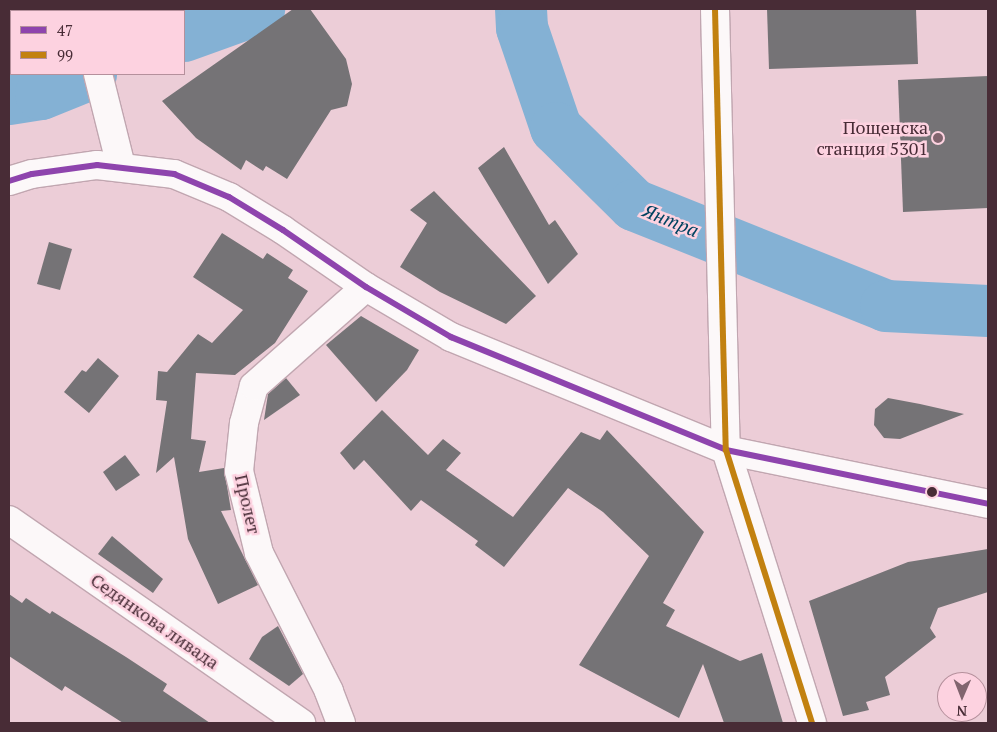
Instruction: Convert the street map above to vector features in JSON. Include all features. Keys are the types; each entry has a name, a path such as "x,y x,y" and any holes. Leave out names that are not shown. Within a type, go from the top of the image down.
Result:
{"street":[{"path":"715,9 726,450 812,723"},
{"path":"98,75 121,166"},
{"path":"9,181 32,174 97,165 121,166 174,174 229,197 283,230 366,287 451,337 726,450 988,504"},
{"name":"Пролет","path":"341,723 259,553 239,471 244,423 254,386 366,287"},
{"name":"Седянкова ливада","path":"9,520 302,723"}],"building":[{"path":"293,9 310,9 346,59 352,84 347,106 331,110 287,179 266,166 263,171 246,160 241,170 196,138 162,101"},
{"path":"767,9 916,9 918,64 769,69"},
{"name":"Пощенска станция 5301","path":"988,76 988,208 903,212 898,80"},
{"path":"504,147 549,225 555,220 578,254 548,284 478,168"},
{"path":"434,191 536,296 506,324 440,292 400,267 427,223 410,210"},
{"path":"222,233 263,259 267,253 293,270 288,278 308,291 275,343 235,375 196,373 191,439 206,441 199,472 224,468 231,510 221,511 258,585 218,604 188,539 174,457 156,473 167,401 156,400 158,371 167,372 198,334 212,343 243,310 193,277"},
{"path":"49,242 72,249 60,290 37,284"},
{"path":"361,316 419,350 407,370 376,402 326,345"},
{"path":"98,358 119,376 89,413 64,392 82,370 86,372"},
{"path":"286,378 300,395 264,420 268,394"},
{"path":"888,398 964,414 900,439 884,438 874,425 875,409"},
{"path":"382,410 428,455 443,439 461,453 446,470 513,517 581,432 600,440 607,430 704,532 663,603 675,610 666,626 740,661 762,653 783,723 724,723 703,664 679,718 579,665 649,556 603,512 568,488 504,567 475,545 478,541 421,500 411,511 364,460 354,470 340,453"},
{"path":"125,455 140,475 116,491 103,472"},
{"path":"112,536 163,579 153,593 98,554"},
{"path":"988,549 988,592 938,608 930,628 936,637 885,677 890,695 866,702 869,710 843,716 809,601 908,562"},
{"path":"9,594 22,603 26,598 50,614 52,611 126,657 167,684 163,691 210,723 123,723 65,686 62,691 9,656"},
{"path":"278,626 303,674 289,686 249,659 262,637"}],"waterway":[{"path":"185,36 259,9"},
{"name":"Янтра","path":"521,9 522,28 556,128 634,205 886,306 988,311"},
{"path":"9,99 41,94 88,75"}],"transit line":[{"name":"99","path":"715,9 726,450 812,723"},
{"name":"47","path":"9,181 32,174 97,165 174,174 229,197 283,230 366,287 451,337 726,450 988,504"}],"place":[{"name":"Пощенска станция 5301","path":"938,138"}]}
